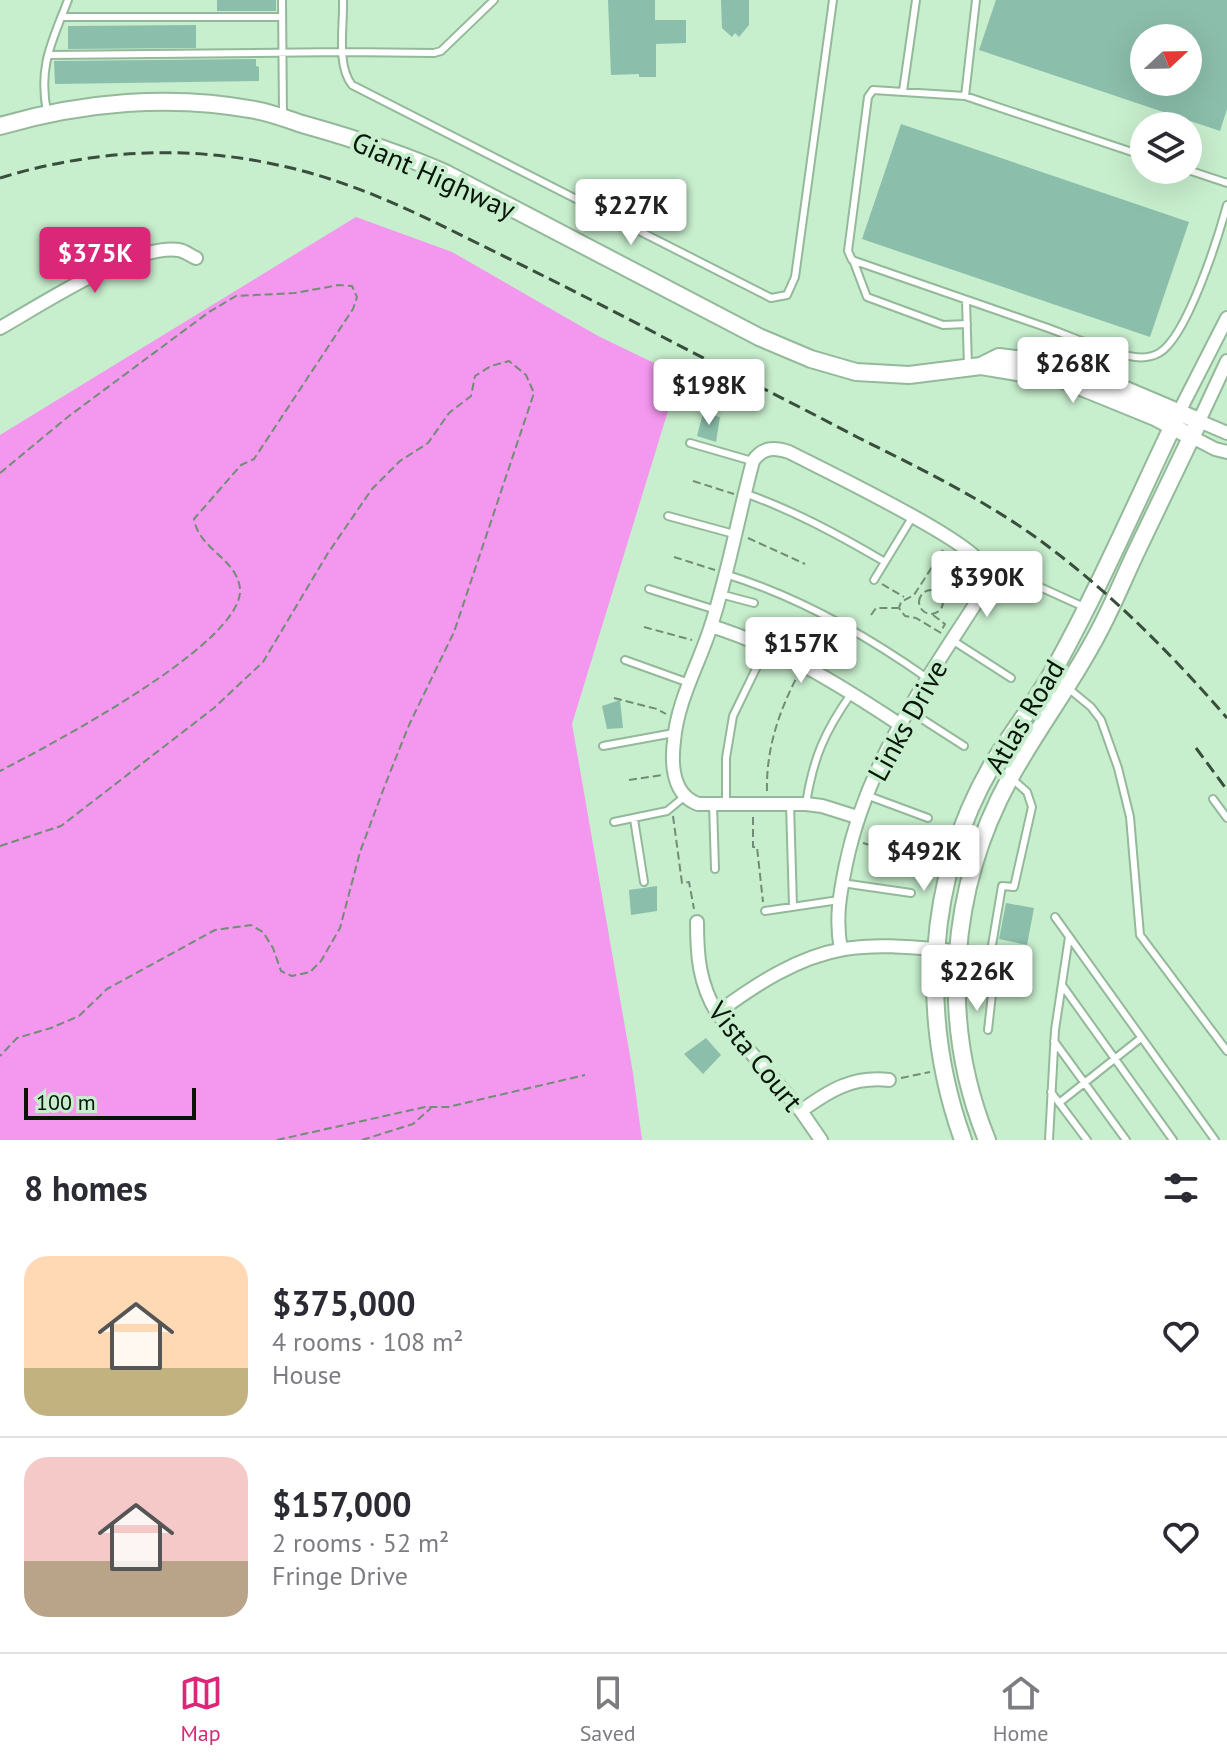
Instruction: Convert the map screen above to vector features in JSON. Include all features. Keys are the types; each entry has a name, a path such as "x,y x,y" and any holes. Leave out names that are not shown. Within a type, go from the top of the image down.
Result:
{"street":[{"name":"Giant Highway","path":"0,126 47,114 117,103 225,105 283,117 398,153 447,174 759,337 811,359 856,372 909,375 975,367 1064,380 1176,419 1199,421 1227,433"},
{"path":"0,328 99,273 148,253 180,250 196,258"},
{"name":"Atlas Road","path":"963,1140 943,1069 935,1003 935,950 952,860 991,767 1053,672 1227,318"},
{"name":"Atlas Road","path":"987,1140 964,1065 956,1002 956,956 972,866 1010,777 1068,688 1099,632 1227,361"},
{"name":"Giant Highway","path":"1176,419 1192,437 1227,452"},
{"path":"857,817 806,804 698,804 684,797 675,773 675,733 679,717 716,610 755,459 764,450 775,447 789,452 913,516 979,560 985,569"},
{"name":"Links Drive","path":"841,949 839,900 857,817 899,724 983,587 985,569"},
{"path":"711,626 767,646 852,692 899,724"},
{"name":"Vista Court","path":"697,922 700,980 717,1013 801,1111 821,1140"},
{"path":"717,1013 773,975 841,949 894,946 935,950 956,956"},
{"path":"801,1111 838,1087 857,1080 889,1080"}],"lane":[{"path":"47,114 42,87 48,55 68,0"},
{"path":"282,0 283,117"},
{"path":"343,0 346,77 352,85 771,298 787,295 795,277 833,0"},
{"path":"48,55 392,54 441,51 494,0"},
{"path":"903,91 916,0"},
{"path":"965,96 976,0"},
{"path":"62,17 282,17"},
{"path":"967,324 943,325 867,297 848,246 868,97 876,89 965,96 1130,151"},
{"path":"1202,175 1227,183"},
{"path":"852,260 1121,353 1151,357 1161,353 1171,343 1192,303 1217,241 1227,205"},
{"path":"966,300 975,367"},
{"path":"690,443 755,459"},
{"path":"744,494 772,502 885,562"},
{"path":"668,516 734,534"},
{"path":"874,580 913,516"},
{"path":"985,569 998,568 1086,608"},
{"path":"725,574 760,585 831,619 928,679"},
{"path":"649,589 716,610"},
{"path":"720,594 754,603"},
{"path":"952,640 1011,678"},
{"path":"715,869 720,804 733,716 767,646"},
{"path":"625,660 690,683"},
{"path":"1068,688 1101,720 1118,768 1130,817 1140,935 1227,1051"},
{"path":"806,804 814,761 822,739 852,692"},
{"path":"908,710 964,746"},
{"path":"603,746 675,733"},
{"path":"990,957 1002,886 1014,887 1032,807 1027,792 1010,777"},
{"path":"866,795 928,818"},
{"path":"614,822 672,809 684,797"},
{"path":"1213,799 1227,818"},
{"path":"790,804 793,906"},
{"path":"634,819 644,882"},
{"path":"842,883 911,893"},
{"path":"765,911 839,900"},
{"path":"1055,917 1215,1140"},
{"path":"1049,1140 1054,1041 1069,937"},
{"path":"956,956 996,958 988,1030"},
{"path":"1062,985 1173,1140"},
{"path":"1059,1103 1141,1038"},
{"path":"1054,1041 1126,1140"},
{"path":"1051,1092 1087,1140"}],"path":[{"path":"0,473 69,416 209,312 236,296 352,286 357,297 353,309 283,420 254,459 241,465 194,519 196,534 230,565 240,587 238,605 218,631 139,692 71,734 0,771"},
{"path":"0,846 61,826 214,708 263,662 328,553 372,489 400,461 428,443 449,413 471,396 475,376 491,366 509,361 526,375 534,393 526,422 454,632 409,725 360,852 340,928 321,961 310,972 292,976 281,971 263,932 251,925 215,930 107,989 79,1016 17,1038 0,1056"},
{"path":"693,481 744,494"},
{"path":"734,534 760,542 805,564"},
{"path":"899,608 901,602 917,591 950,540"},
{"path":"674,557 725,574"},
{"path":"874,580 907,598"},
{"path":"933,590 942,597 940,610 933,614 920,608 922,594 933,590"},
{"path":"917,591 922,594"},
{"path":"871,615 876,608 899,608"},
{"path":"899,608 905,616 916,618 940,633 945,624 933,618 933,614"},
{"path":"644,627 705,644"},
{"path":"768,804 767,762 784,702 803,666"},
{"path":"614,698 679,717"},
{"path":"629,780 675,773"},
{"path":"752,804 753,847 757,847 765,911"},
{"path":"672,809 682,883 689,882 697,922"},
{"path":"851,839 900,854"},
{"path":"889,1080 943,1069"},
{"path":"277,1140 432,1107 448,1107 585,1075"},
{"path":"362,1140 413,1124 432,1107"}],"shaded area":[{"path":"356,217 452,252 598,336 679,375 572,724 642,1140 0,1140 0,435"}],"building":[{"path":"217,0 276,0 276,11 217,11"},
{"path":"608,0 655,0 655,20 686,20 686,43 656,44 656,77 611,75"},
{"path":"721,0 749,0 749,25 739,37 735,33 732,37 722,28"},
{"path":"996,0 1227,0 1227,109 1220,131 1202,125 1202,112 1163,112 979,50"},
{"path":"196,25 196,48 68,49 68,26"},
{"path":"256,59 259,81 55,84 54,61"},
{"path":"901,124 1189,222 1150,337 862,239"},
{"path":"703,413 720,417 716,442 697,436"},
{"path":"620,700 623,728 607,729 602,706"},
{"path":"657,886 657,911 631,915 629,890"},
{"path":"1006,903 1034,908 1027,945 999,939"},
{"path":"706,1038 721,1055 703,1074 684,1054"}],"railway":[{"path":"0,178 97,157 197,154 292,168 399,206 599,304 992,508 1061,556 1111,599 1227,718"},
{"path":"1196,748 1227,790"}]}
